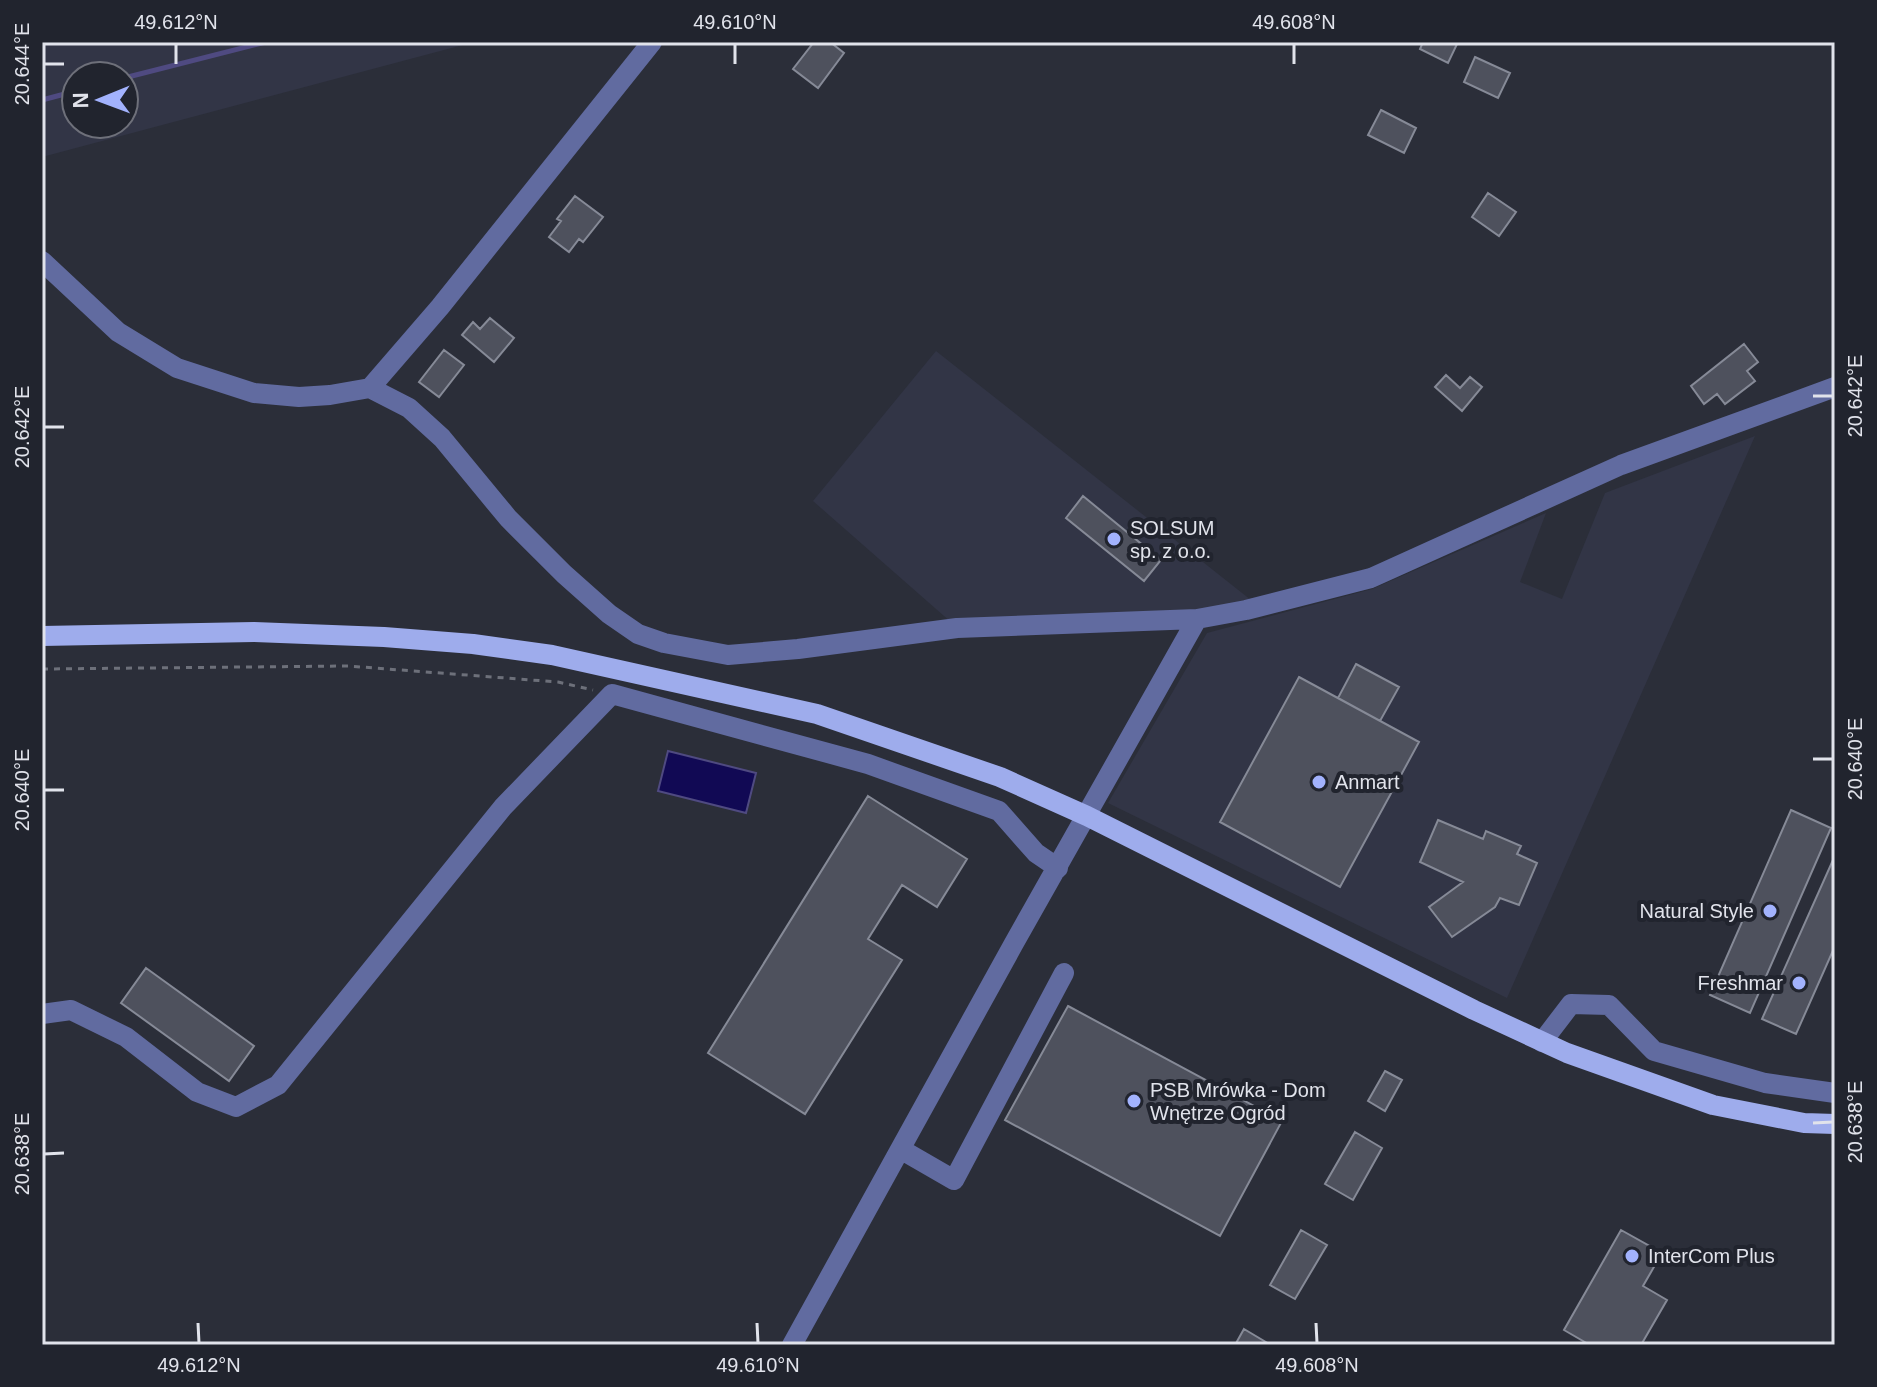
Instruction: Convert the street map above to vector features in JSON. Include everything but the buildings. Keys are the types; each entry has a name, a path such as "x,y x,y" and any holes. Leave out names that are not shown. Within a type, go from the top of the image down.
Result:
{"main road":[{"path":"42,636 254,632 473,644 552,655 817,714 1000,777 1087,816 1567,1053 1713,1105 1804,1123 1835,1124"}],"street":[{"path":"370,388 450,295 652,42"},
{"path":"42,261 118,332 177,368 254,393 299,397 370,388 409,408 442,438 508,518 609,614 638,634 664,643 728,655 957,628 1197,619 1246,610 1371,578 1621,465 1835,387"},
{"path":"792,1345 1197,619"},
{"path":"42,1014 71,1010 126,1037 197,1092 236,1107 278,1085 503,807 612,694 868,764 999,811 1036,853 1058,868"},
{"path":"902,1150 954,1180 1064,973"},
{"path":"1542,1042 1571,1004 1609,1005 1654,1051 1765,1083 1835,1093"}],"path":[{"path":"42,669 348,666 558,682 612,694"}],"shaded area":[{"path":"42,42 474,42 140,131 140,60 60,60 60,140 106,140 42,157"},
{"path":"936,351 1256,604 1177,612 952,623 813,501"},
{"path":"1755,436 1507,998 1108,803 1207,633 1372,589 1546,513 1520,582 1562,599 1605,493"},
{"path":"668,751 756,773 746,813 658,791"}],"waterway":[{"path":"140,74 266,42"},
{"path":"42,100 60,95"}],"place":[{"name":"SOLSUM sp. z o.o.","path":"1114,539"},
{"name":"Anmart","path":"1319,782"},
{"name":"Natural Style","path":"1770,911"},
{"name":"Freshmar","path":"1799,983"},
{"name":"PSB Mrówka - Dom Wnętrze Ogród","path":"1134,1101"},
{"name":"InterCom Plus","path":"1632,1256"}]}
